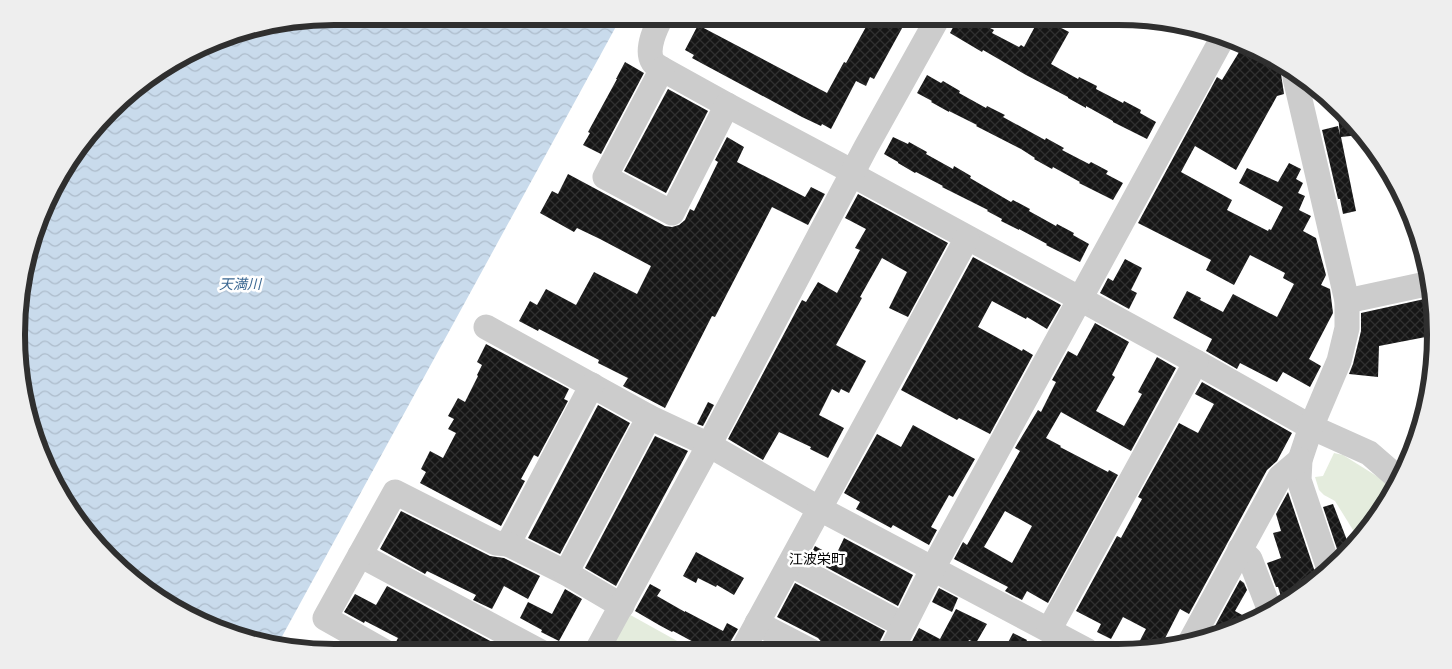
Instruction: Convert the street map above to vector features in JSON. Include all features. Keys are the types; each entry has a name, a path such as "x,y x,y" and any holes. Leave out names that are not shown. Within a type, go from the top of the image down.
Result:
{"street":[{"path":"657,25 649,52 653,62 662,69 853,172 862,180 1196,362 1311,427 1369,453 1393,474"},
{"path":"601,644 709,445 853,172 934,25"},
{"path":"894,644 933,568 1220,42"},
{"path":"662,69 605,177 672,213 727,105"},
{"path":"1296,82 1347,301 1347,328 1339,361 1311,427 1300,460 1299,480 1327,562"},
{"path":"746,644 967,238"},
{"path":"1347,301 1423,285"},
{"path":"486,327 649,417 709,445 820,509 1075,644"},
{"path":"1049,630 1196,362"},
{"path":"508,544 592,385"},
{"path":"566,573 649,417"},
{"path":"1194,634 1280,477 1300,460"},
{"path":"371,644 325,618 395,492 496,543 508,544 566,573 622,606"},
{"path":"1240,549 1250,559 1268,605"},
{"path":"360,555 526,644"},
{"path":"790,564 904,625"},
{"path":"757,624 797,644"}],"green space":[{"path":"1334,453 1343,455 1389,484 1355,533 1335,501 1319,490 1315,477 1323,476"},
{"path":"625,612 683,644 607,644"}],"water":[{"name":"天満川","path":"334,25 617,25 281,639 235,628 198,612 163,592 130,567 89,523 66,489 57,471 41,434 31,395 26,355 25,334 28,294 41,235 66,180 102,130 130,102 180,66 235,41 274,31"}],"building":[{"path":"698,25 827,93 844,62 846,63 867,25 904,25 874,79 870,77 866,86 856,81 831,129 802,117 703,64 692,58 694,55 685,50"},
{"path":"954,25 984,25 994,30 992,33 1019,47 1021,45 1024,47 1036,25 1055,25 1069,32 1051,64 1078,79 1079,77 1097,86 1096,89 1123,103 1124,101 1141,110 1140,113 1156,122 1147,139 1086,106 1086,108 950,33"},
{"path":"1240,51 1281,72 1284,94 1277,96 1236,170 1195,146 1181,172 1232,200 1227,210 1268,231 1269,229 1271,230 1283,207 1239,183 1247,168 1278,182 1289,163 1301,169 1296,179 1303,183 1298,193 1305,196 1299,210 1311,216 1303,231 1316,238 1326,275 1321,285 1330,289 1333,313 1309,359 1321,366 1310,387 1283,372 1277,382 1240,363 1237,369 1206,351 1212,339 1173,318 1187,291 1223,312 1233,294 1277,317 1294,284 1283,278 1285,273 1250,255 1234,285 1206,270 1211,260 1138,223 1217,77 1222,80"},
{"path":"625,62 644,73 601,154 583,145"},
{"path":"927,75 941,83 943,81 960,91 959,93 986,108 987,106 1005,115 1003,117 1064,148 1062,150 1089,164 1091,162 1108,171 1106,174 1123,183 1113,200 1053,167 1052,169 1021,149 949,112 917,93"},
{"path":"668,89 708,111 666,193 624,171"},
{"path":"1338,118 1355,136 1341,137 1356,211 1343,214 1322,130 1338,126 1340,135"},
{"path":"727,137 744,147 737,162 805,197 811,187 825,194 808,225 772,207 715,317 712,316 665,408 623,386 628,378 598,363 599,360 539,329 538,331 519,321 530,301 537,305 546,289 576,305 594,272 637,294 651,266 577,228 574,232 540,213 552,191 558,194 568,174 665,226 679,225 685,220 690,209 694,211 718,162 715,160"},
{"path":"893,137 908,144 909,142 953,169 954,166 971,176 970,178 1011,202 1013,200 1056,226 1057,224 1074,233 1073,235 1089,244 1080,262 1001,221 1002,219 988,210 915,173 884,154"},
{"path":"858,194 948,243 908,317 889,308 907,272 882,258 860,297 862,298 836,345 866,361 849,393 841,389 839,393 832,389 819,415 844,428 828,458 810,449 811,447 779,432 763,460 728,439 802,300 806,302 818,282 837,293 860,250 855,248 866,229 845,218"},
{"path":"973,257 1061,305 1047,329 1027,317 1026,319 992,301 978,327 1033,355 990,434 959,418 957,420 901,390"},
{"path":"1125,259 1142,268 1131,290 1137,293 1129,309 1100,293 1108,278 1113,281"},
{"path":"1424,299 1427,337 1379,346 1378,377 1349,374 1361,331 1361,313"},
{"path":"1095,323 1129,342 1112,375 1115,377 1096,411 1124,426 1142,394 1138,392 1157,357 1176,368 1131,451 1061,412 1046,438 1108,472 1109,470 1118,475 1048,603 1027,591 1022,600 1005,591 1008,587 954,559 963,542 967,545 1020,451 1015,448 1038,410 1041,412 1056,382 1052,380 1068,351 1077,356","holes":["1005,511 1032,526 1012,563 984,547"]},
{"path":"486,344 569,389 564,399 568,401 538,457 534,455 521,479 525,481 501,526 420,483 426,472 421,469 430,451 443,458 456,433 448,429 454,419 448,416 458,398 465,402 482,365 477,362"},
{"path":"1202,382 1292,433 1277,461 1267,470 1189,614 1180,609 1164,640 1139,643 1146,629 1123,617 1111,639 1097,632 1101,624 1076,611 1117,536 1121,538 1142,499 1138,497 1179,423 1198,433 1214,404 1195,394"},
{"path":"708,402 714,405 703,426 697,424"},
{"path":"598,405 630,423 560,554 528,538"},
{"path":"913,425 975,459 953,497 949,495 931,527 937,530 929,545 893,525 891,528 856,509 860,502 844,493 877,434 901,447"},
{"path":"655,436 688,451 616,586 585,568"},
{"path":"1288,492 1315,573 1281,597 1267,563 1281,558 1273,533 1281,531 1276,514"},
{"path":"1333,504 1347,542 1338,551 1323,507"},
{"path":"401,511 490,556 504,558 540,576 528,599 504,586 492,609 473,600 476,595 427,571 425,574 380,549"},
{"path":"844,538 913,575 898,606 809,558 815,546 835,557"},
{"path":"696,552 744,578 734,595 717,585 716,587 698,578 696,583 683,576"},
{"path":"1240,580 1244,583 1247,590 1235,611 1244,616 1213,629"},
{"path":"795,583 885,631 878,644 823,644 818,638 777,617"},
{"path":"650,584 661,590 657,596 685,612 723,631 727,623 738,629 729,644 697,644 635,611"},
{"path":"387,586 496,644 398,644 396,642 398,638 344,612 355,594 376,605"},
{"path":"939,588 958,598 952,612 932,602"},
{"path":"565,589 582,599 559,641 520,618 528,602 552,614"},
{"path":"956,609 987,624 976,643 969,640 967,644 911,644 919,628 940,639"},
{"path":"1013,633 1027,640 1025,644 1007,644"}],"district":[{"name":"江波栄町","path":"817,558"}]}
